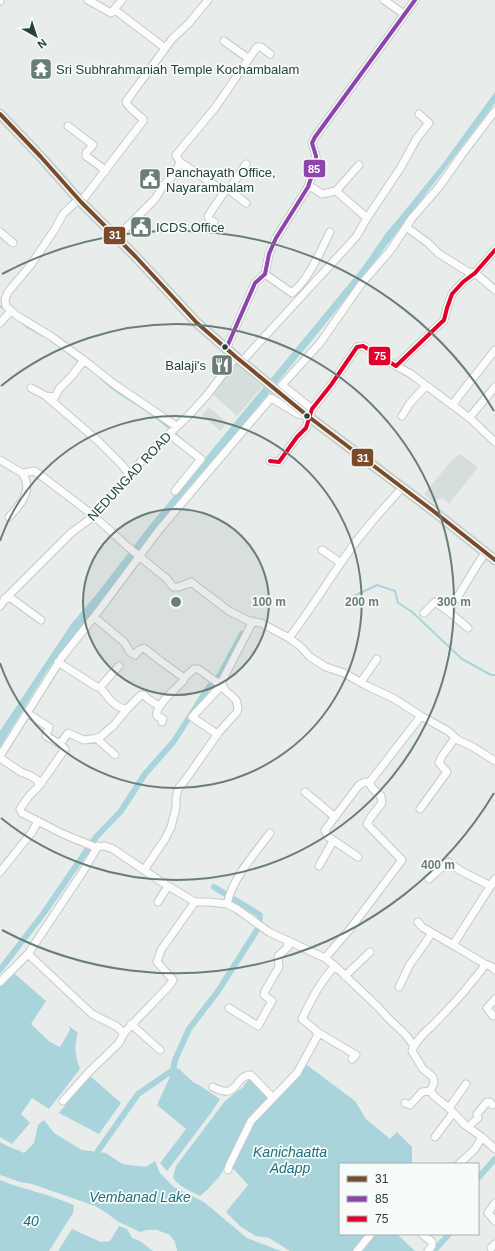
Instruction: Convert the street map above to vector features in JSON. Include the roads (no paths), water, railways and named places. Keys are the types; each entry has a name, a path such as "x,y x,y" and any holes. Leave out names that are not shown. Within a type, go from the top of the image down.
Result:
{"main road":[{"path":"0,114 80,201 117,237 197,323 226,349 240,358 254,372 310,413 402,488 495,560"}],"street":[{"path":"88,0 111,13 122,0"},
{"path":"9,312 5,300 8,292 30,266 54,231 63,214 80,201 105,172 143,121 143,119 127,105 126,102 164,48 189,23 208,0"},
{"path":"384,0 404,14"},
{"path":"226,349 255,283 265,274 269,254 276,238 308,187 316,163 316,156 312,143 315,137 415,0"},
{"path":"115,10 164,48"},
{"path":"224,41 249,59"},
{"path":"246,203 180,162 176,155 215,108 257,48 260,47 270,54"},
{"path":"310,413 282,385 320,343 362,283 390,251 406,227 439,187 463,152 495,111"},
{"name":"NEDUNGAD ROAD","path":"0,606 3,599 71,533 94,516 129,474 173,429 189,415 240,358 356,237 401,167 417,138 429,124 419,114"},
{"path":"68,126 93,145 86,153 86,156 101,167 105,172"},
{"path":"117,237 155,199 163,186 176,172 180,162"},
{"path":"214,222 207,217 246,164"},
{"path":"308,187 313,188 322,194 336,191 359,165"},
{"path":"336,191 367,218"},
{"path":"406,227 428,242 438,253 468,272 475,273 495,290"},
{"path":"0,232 13,243"},
{"path":"265,274 292,292 298,288 316,260 330,232"},
{"path":"396,366 444,320 452,294 463,282 475,273 495,250"},
{"path":"0,308 52,337 82,363 114,384 173,429 201,459 175,491"},
{"path":"0,323 9,312"},
{"path":"270,461 279,462 297,437 306,428 310,413 357,348 363,346 411,374 478,424 495,442"},
{"path":"452,404 495,350"},
{"path":"46,396 55,397 59,389 82,363"},
{"path":"402,416 410,403 426,386"},
{"path":"469,418 495,387"},
{"path":"31,388 46,396 97,440 129,474"},
{"path":"39,786 37,780 21,772 0,757 58,662 94,617 158,530 271,398 298,414 310,413"},
{"path":"0,460 22,473 27,480 27,494 9,517"},
{"path":"22,473 34,471 94,516 128,548 167,579 173,587 178,587 191,582 229,611 249,621 261,623 289,638 301,647 310,657 326,667 344,673 366,686 393,698 448,731 455,738 477,749 495,761"},
{"path":"289,638 341,563 376,517 402,488"},
{"path":"322,550 341,563"},
{"path":"448,612 486,552"},
{"path":"3,599 11,598 41,620"},
{"path":"424,613 435,602 468,628"},
{"path":"94,617 124,642 130,652 135,655 138,650 144,648 184,678"},
{"path":"217,734 192,717 218,682 253,621"},
{"path":"361,682 376,659"},
{"path":"58,662 97,687 100,687 110,699 122,709 127,709"},
{"path":"100,687 119,666"},
{"path":"144,870 165,839 171,827 176,808 178,789 186,780 217,734 237,712 238,707 236,700 227,693 218,682 198,669 194,669 159,706 156,713 157,716 163,719 162,722"},
{"path":"60,744 68,732 84,740 99,738 114,725 127,709 141,696 144,695 159,706"},
{"path":"27,713 49,728 46,736 60,744 65,749 39,786 29,796 20,809 22,813 63,834 94,845 105,846 113,849 168,886 195,902 227,904 269,932 325,958 378,1007 388,1019 405,1034 414,1046"},
{"path":"369,783 421,716"},
{"path":"96,738 115,755"},
{"path":"420,809 447,772 439,763 442,756 455,738"},
{"path":"358,857 333,841 327,836 325,830 359,785 365,782 369,783"},
{"path":"325,958 402,860 367,824 382,803 381,796 369,783"},
{"path":"305,792 335,817"},
{"path":"0,872 32,832 38,821"},
{"path":"227,904 230,892 249,861 270,833"},
{"path":"320,866 333,841"},
{"path":"0,982 28,954 82,874 94,845"},
{"path":"429,878 448,862 461,871 493,882 453,945"},
{"path":"158,902 168,886"},
{"path":"64,1101 89,1072 119,1043 124,1033 173,980 157,962 161,950 195,902"},
{"path":"418,922 422,927 495,970"},
{"path":"399,987 409,966 432,933"},
{"path":"229,1008 258,1026 272,1001 264,995 264,991 278,967 278,956 288,947 286,941"},
{"path":"345,976 370,952"},
{"path":"28,954 92,1014 116,1026 124,1033"},
{"path":"430,1091 434,1083 433,1077 423,1068 414,1056 412,1051 414,1046 463,994 480,974 485,964"},
{"path":"335,966 326,975 313,995 302,1020 319,1033 356,1055 352,1059"},
{"path":"493,1016 487,1008 495,999"},
{"path":"132,1024 160,1050"},
{"path":"228,1170 251,1120 297,1073 319,1033"},
{"path":"213,1087 222,1092 229,1091 248,1075 251,1075 273,1098"},
{"path":"435,1137 466,1084"},
{"path":"405,1103 410,1105 422,1092 430,1091"},
{"path":"430,1091 468,1127 495,1149"},
{"path":"468,1127 478,1118 477,1114 487,1102 490,1102 492,1105"},
{"path":"460,1163 475,1149 482,1137"},
{"path":"495,1203 488,1213 495,1221"},
{"path":"357,1251 369,1235"},
{"path":"423,1235 432,1242 432,1246 428,1251"}],"water":[{"path":"495,92 495,103 353,290 237,432 185,492 47,671 0,747 0,731 72,623 96,595 150,525 362,268 386,233 441,166"},
{"path":"8,968 46,1001 31,1024 50,1042 60,1047 70,1030 69,1026 78,1033 76,1051 80,1069 49,1109 32,1098 21,1114 30,1123 12,1144 0,1137 0,978"},
{"name":"Kanichaatta Adapp","path":"307,1065 355,1101 366,1119 390,1139 397,1132 412,1147 412,1163 339,1163 339,1235 366,1235 353,1251 290,1251 269,1238 256,1236 241,1227 226,1212 248,1185 232,1167 256,1120"},
{"path":"178,1068 194,1083 220,1099 167,1171 160,1163 186,1129 157,1105 173,1070"},
{"path":"89,1075 121,1103 99,1134 59,1113"},
{"path":"250,1078 270,1096 219,1177 200,1196 185,1188 175,1180 173,1177 176,1166 225,1101 242,1088"},
{"name":"Vembanad Lake","path":"44,1120 54,1133 82,1150 106,1153 122,1164 146,1167 155,1161 160,1173 174,1187 204,1202 247,1238 281,1251 177,1251 175,1242 170,1235 157,1230 140,1232 119,1222 95,1206 32,1184 20,1182 0,1175 0,1142 24,1153 34,1143 38,1125"},
{"name":"40","path":"0,1180 74,1205 73,1213 49,1251 0,1251"},
{"path":"119,1226 127,1229 132,1238 140,1241 153,1251 58,1251 72,1229 101,1242 110,1241"},
{"path":"372,1235 398,1235 415,1251 360,1251"}],"waterway":[{"path":"0,306 6,310"},
{"path":"23,323 43,336"},
{"path":"67,352 90,369"},
{"path":"101,378 115,391 160,420 189,446"},
{"path":"346,599 377,585 395,591 398,603 411,611 462,659 491,675 495,675"},
{"path":"0,970 43,914 96,837 121,811 145,774 174,741 208,688 220,675 242,634"},
{"path":"98,1151 138,1094 173,1070 175,1060 189,1029 218,991 259,927 260,915 214,887"},
{"path":"479,1177 495,1159"},
{"path":"434,1251 448,1235"}],"place":[{"name":"Sri Subhrahmaniah Temple Kochambalam","path":"41,69"},
{"name":"Panchayath Office, Nayarambalam","path":"150,179"},
{"name":"ICDS Office","path":"141,227"},
{"name":"Balaji's","path":"222,365"}]}
